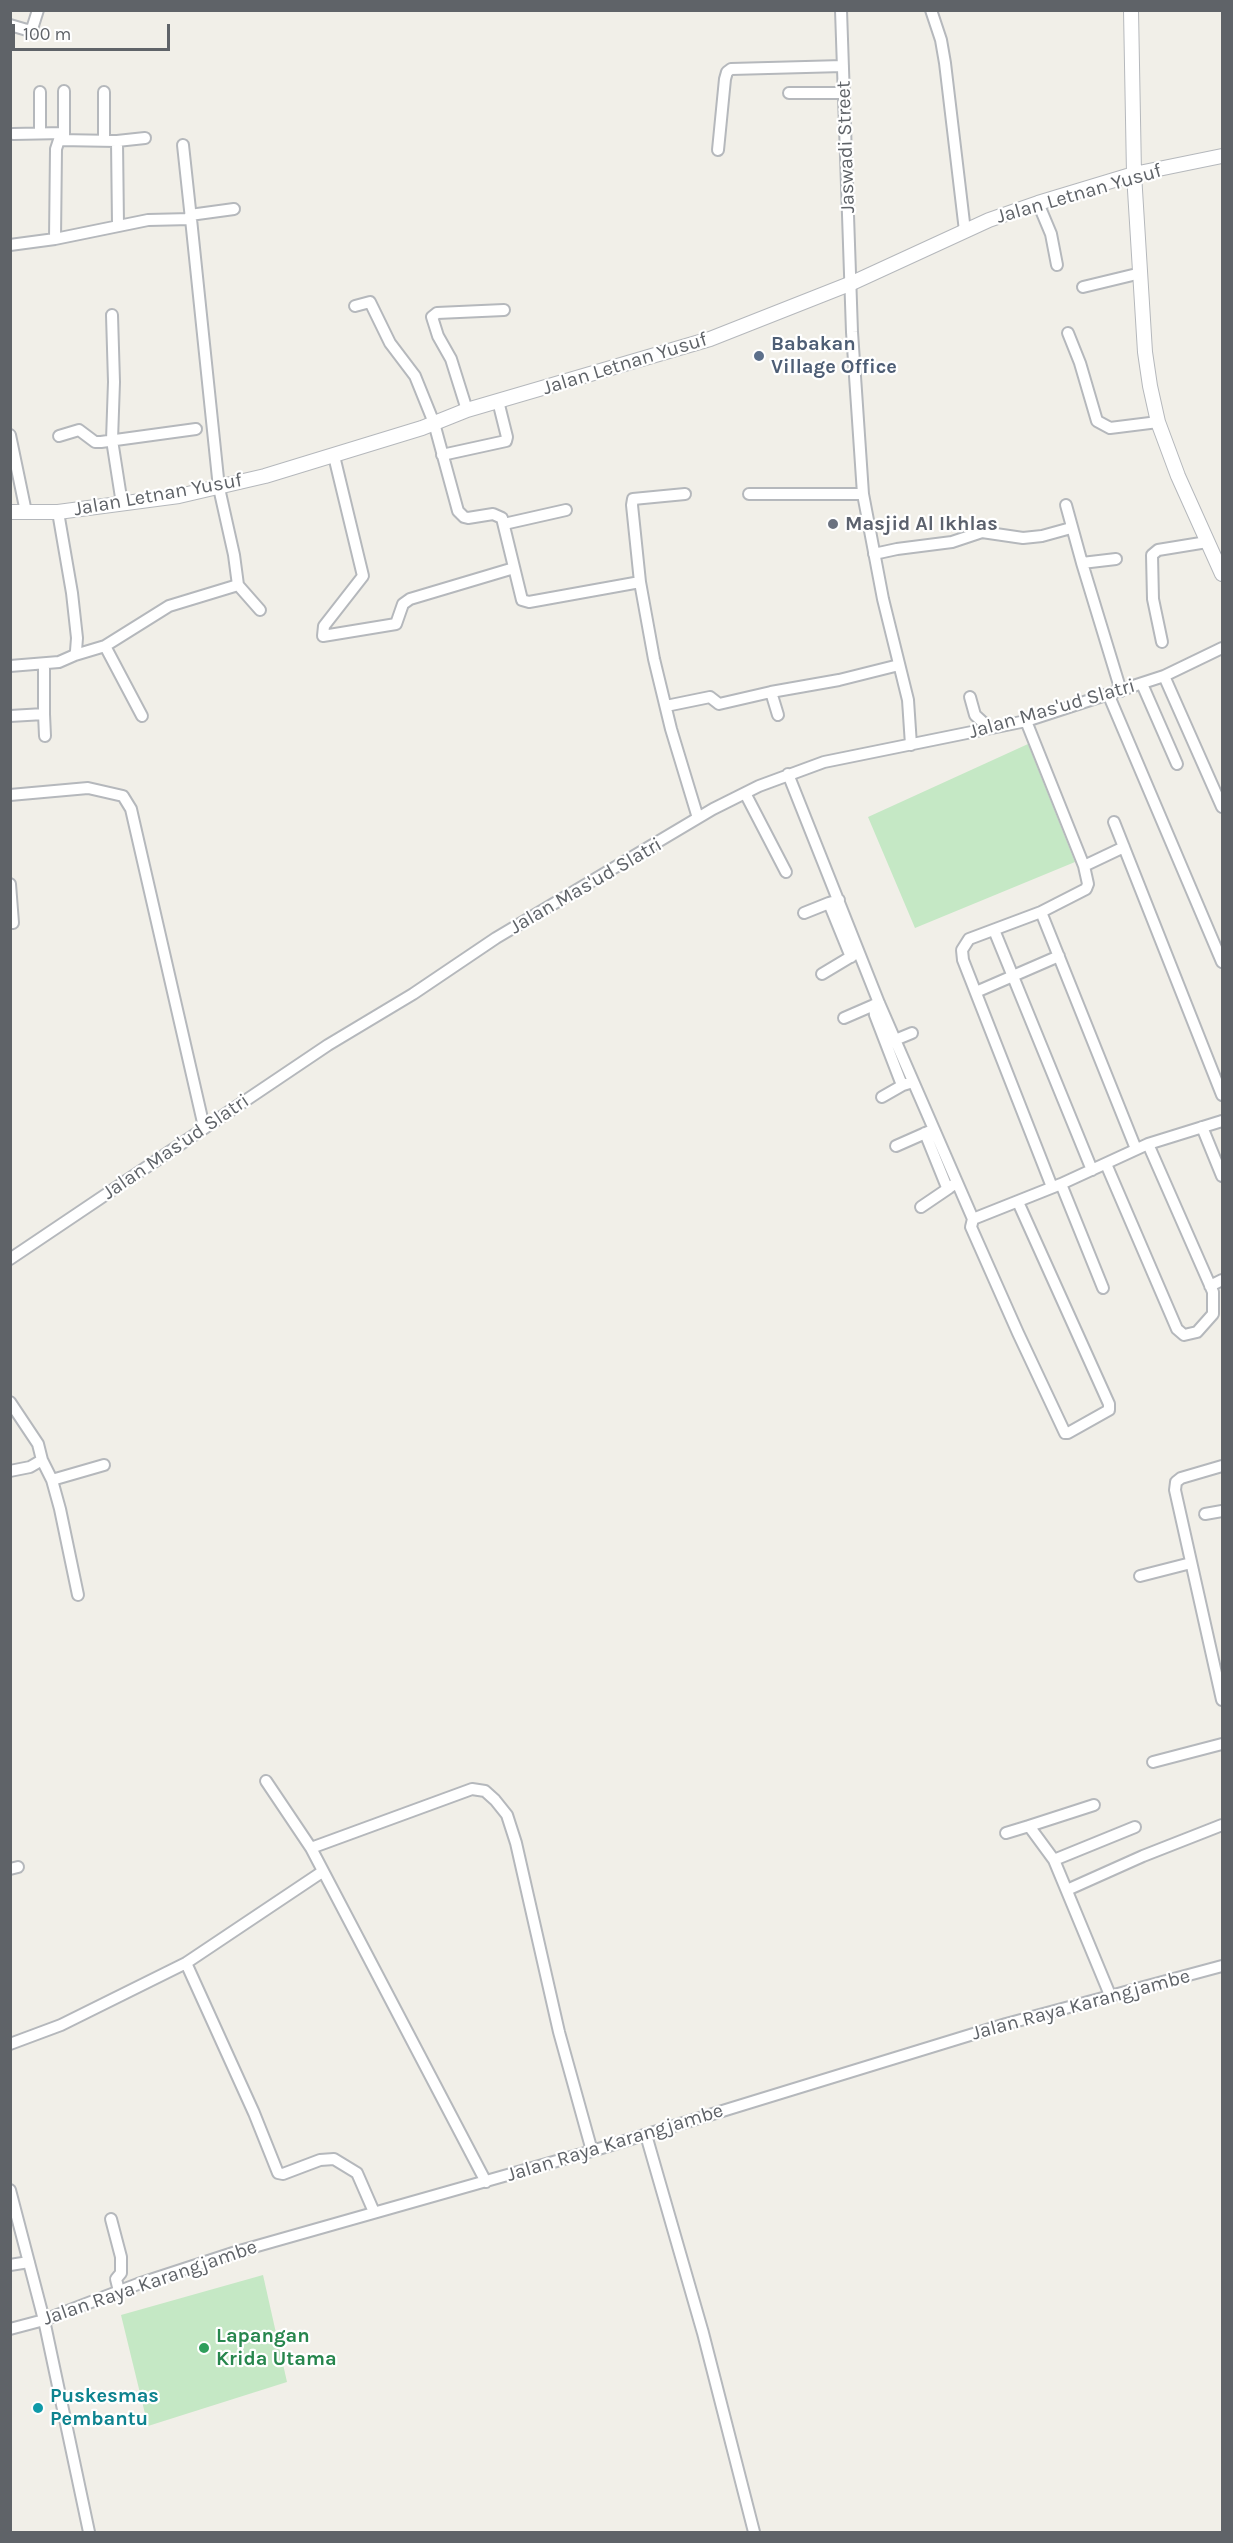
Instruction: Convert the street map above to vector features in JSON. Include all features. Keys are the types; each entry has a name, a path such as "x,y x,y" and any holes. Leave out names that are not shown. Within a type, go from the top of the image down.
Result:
{"street":[{"path":"10,25 27,30 32,29 38,10"},
{"name":"Jaswadi Street","path":"842,10 852,332 863,494 898,665 908,700 911,745"},
{"path":"931,10 941,40 945,63 965,231"},
{"path":"1131,10 1134,174 1145,352 1158,422 1222,574"},
{"path":"718,150 725,79 727,72 731,69 843,66"},
{"path":"64,90 64,136"},
{"path":"40,92 40,133"},
{"path":"104,92 104,141"},
{"path":"789,93 844,93"},
{"path":"13,134 40,133 104,141 145,138"},
{"path":"55,238 56,149 59,140 64,136"},
{"path":"117,141 118,225"},
{"path":"183,145 219,488 234,555 238,585 260,610"},
{"name":"Jalan Letnan Yusuf","path":"10,512 58,512 179,496 219,488 334,456 467,410 710,339 852,283 965,231 1038,202 1134,174 1222,156"},
{"path":"1038,202 1051,234 1057,265"},
{"path":"10,244 148,220 190,217 234,209"},
{"path":"1083,287 1141,273"},
{"path":"355,306 366,302 371,304 390,343 415,376 434,423 461,514 471,519 497,514 504,524 522,600 529,602 640,582"},
{"path":"467,410 451,359 438,336 432,317 436,313 504,310"},
{"path":"112,315 114,382 112,440 122,504"},
{"path":"1068,333 1080,363 1097,421 1110,428 1158,422"},
{"path":"442,455 506,441 498,401"},
{"path":"59,436 79,430 95,442 196,429"},
{"path":"10,435 26,512"},
{"path":"334,456 363,578 324,626 324,636 396,624 403,604 410,599 514,568"},
{"path":"685,494 633,499 632,506 640,582 654,659 682,770 698,818"},
{"path":"749,494 863,494"},
{"path":"1066,505 1121,692"},
{"path":"504,524 566,510"},
{"path":"58,512 77,638 75,655"},
{"path":"874,554 952,543 982,532 1023,538 1042,536 1071,528"},
{"path":"1162,642 1153,599 1152,555 1158,550 1207,542"},
{"path":"1082,563 1116,559"},
{"path":"10,666 59,662 105,646 169,606 238,585"},
{"path":"105,646 142,717"},
{"name":"Jalan Mas'ud Slatri","path":"10,1259 328,1045 412,994 496,938 698,818 745,793 788,774 824,762 1026,721 1109,696 1164,676 1222,648"},
{"path":"44,664 45,736"},
{"path":"666,706 710,697 719,704 839,680 898,665"},
{"path":"1164,676 1222,807"},
{"path":"1142,684 1177,764"},
{"path":"771,692 778,714"},
{"path":"1109,696 1222,962"},
{"path":"970,697 975,715 989,728"},
{"path":"10,716 44,714"},
{"path":"1026,721 1089,879 1086,889 1041,912 969,939 962,950 976,992 1056,1186 1103,1288"},
{"path":"788,774 855,954 876,1004 895,1041 908,1084"},
{"path":"10,795 88,788 123,796 131,808 204,1127"},
{"path":"745,793 786,872"},
{"path":"1114,822 1222,1095"},
{"path":"1084,866 1124,847"},
{"path":"10,884 13,923 10,923"},
{"path":"804,913 834,901"},
{"path":"1041,912 1136,1149"},
{"path":"994,930 1092,1170"},
{"path":"822,974 855,954"},
{"path":"976,992 1059,956"},
{"path":"844,1018 876,1004"},
{"path":"876,1004 877,1021 908,1084 953,1186 973,1218 971,1227 1065,1433 1068,1433 1108,1410 1109,1404 1018,1202"},
{"path":"895,1041 912,1033"},
{"path":"882,1097 908,1084"},
{"path":"973,1218 1056,1186 1148,1144 1222,1121"},
{"path":"1202,1127 1222,1176"},
{"path":"896,1146 929,1132"},
{"path":"1106,1164 1180,1334 1187,1336 1197,1332 1210,1319 1214,1298 1148,1144"},
{"path":"921,1207 953,1186"},
{"path":"1210,1286 1222,1280"},
{"path":"10,1402 38,1444 42,1460 52,1480 78,1595"},
{"path":"10,1471 30,1467 42,1460"},
{"path":"52,1480 104,1465"},
{"path":"1222,1466 1181,1478 1176,1482 1175,1490 1221,1687 1222,1700"},
{"path":"1205,1514 1222,1511"},
{"path":"1140,1576 1191,1563"},
{"path":"1153,1762 1222,1744"},
{"path":"266,1781 310,1848 486,2182"},
{"path":"310,1848 472,1789 485,1791 495,1800 507,1815 516,1843 556,2021 592,2151"},
{"path":"1006,1833 1094,1805"},
{"path":"1067,1890 1143,1856 1222,1825"},
{"path":"1029,1826 1054,1860 1110,1995"},
{"path":"1054,1860 1135,1827"},
{"path":"10,2044 61,2025 186,1963 322,1872"},
{"path":"186,1963 254,2113 278,2173 283,2174 320,2160 334,2159 357,2174 374,2212"},
{"name":"Jalan Raya Karangjambe","path":"10,2329 44,2320 119,2291 247,2248 592,2151 921,2049 1110,1995 1222,1966"},
{"path":"646,2135 703,2333 754,2532"},
{"path":"10,2190 44,2320 89,2532"},
{"path":"111,2218 121,2257 121,2272 116,2279 119,2291"},
{"path":"10,2265 29,2262"}],"green space":[{"path":"1028,744 1075,862 915,928 868,817"},
{"name":"Lapangan Krida Utama","path":"263,2275 287,2382 148,2426 121,2315"}],"place":[{"name":"Babakan Village Office","path":"759,356"},
{"name":"Masjid Al Ikhlas","path":"833,524"},
{"name":"Lapangan Krida Utama","path":"204,2348"},
{"name":"Puskesmas Pembantu","path":"38,2408"}]}
